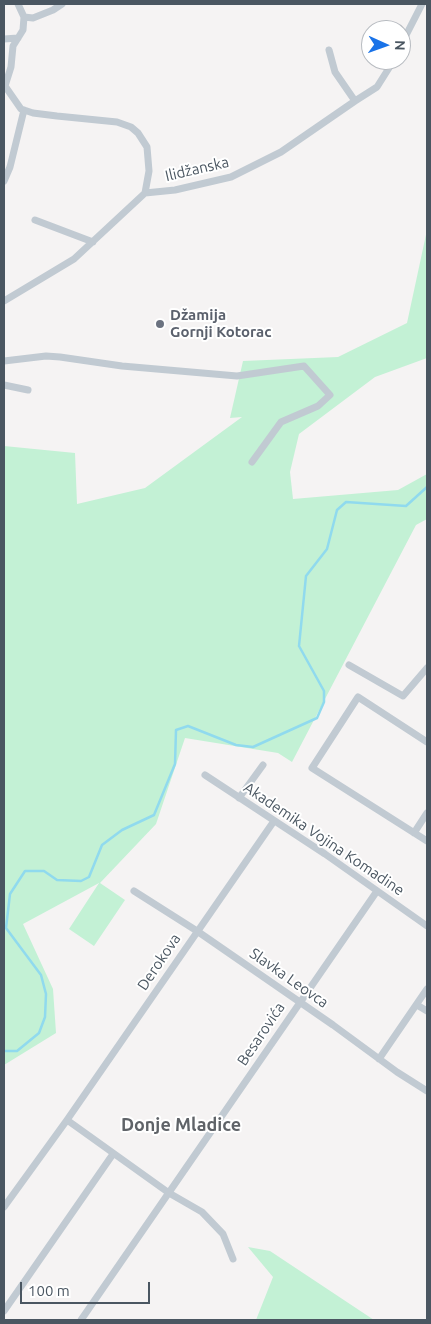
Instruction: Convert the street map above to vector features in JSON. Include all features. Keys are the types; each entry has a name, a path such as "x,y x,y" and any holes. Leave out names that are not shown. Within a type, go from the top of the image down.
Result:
{"street":[{"path":"4,301 74,259 93,242 145,193 149,171 147,147 138,132 131,127 117,122 57,116 21,109 4,86 11,67 13,46 23,30 24,18 18,4"},
{"path":"24,18 33,18 62,4"},
{"path":"411,25 422,4"},
{"path":"4,39 18,38"},
{"path":"329,50 335,72 355,101"},
{"name":"Ilidžanska","path":"145,193 175,190 231,177 281,152 377,88 388,70"},
{"path":"4,181 10,167 24,110"},
{"path":"35,220 93,242"},
{"path":"4,360 46,356 113,365 237,376 304,366 330,395 318,406 280,422 252,462"},
{"path":"4,385 28,390"},
{"path":"349,665 403,696 427,668"},
{"path":"427,742 358,697 312,768 427,841"},
{"path":"239,798 263,765"},
{"name":"Akademika Vojina Komadine","path":"205,775 325,854 427,926"},
{"path":"414,832 427,813"},
{"name":"Derokova","path":"4,1207 67,1120 274,821"},
{"name":"Slavka Leovca","path":"134,891 197,931 397,1072 427,1091"},
{"name":"Besarovića","path":"80,1320 377,891"},
{"path":"379,1059 427,989"},
{"path":"417,1005 427,1011"},
{"path":"67,1120 169,1193 202,1212 223,1234 233,1259"},
{"path":"4,1312 114,1154"}],"green space":[{"path":"427,230 427,358 375,377 299,434 290,472 293,499 398,490 427,474 427,519 416,525 292,762 278,753 185,738 156,824 100,883 125,900 94,946 69,929 99,883 23,924 53,989 56,1033 4,1065 4,446 75,453 77,504 145,488 242,417 230,418 243,361 338,357 407,323"},
{"path":"248,1247 270,1251 374,1320 256,1320 273,1277"}],"waterway":[{"path":"4,1051 17,1051 39,1033 45,1017 46,994 41,975 6,928 10,894 25,871 44,871 57,880 81,881 89,877 102,845 122,830 154,815 175,764 176,730 188,726 236,745 253,747 317,718 324,702 324,691 299,646 306,576 327,549 337,510 346,502 406,506 427,487"}],"place":[{"name":"Džamija Gornji Kotorac","path":"160,324"}],"district":[{"name":"Donje Mladice","path":"181,1125"}]}
